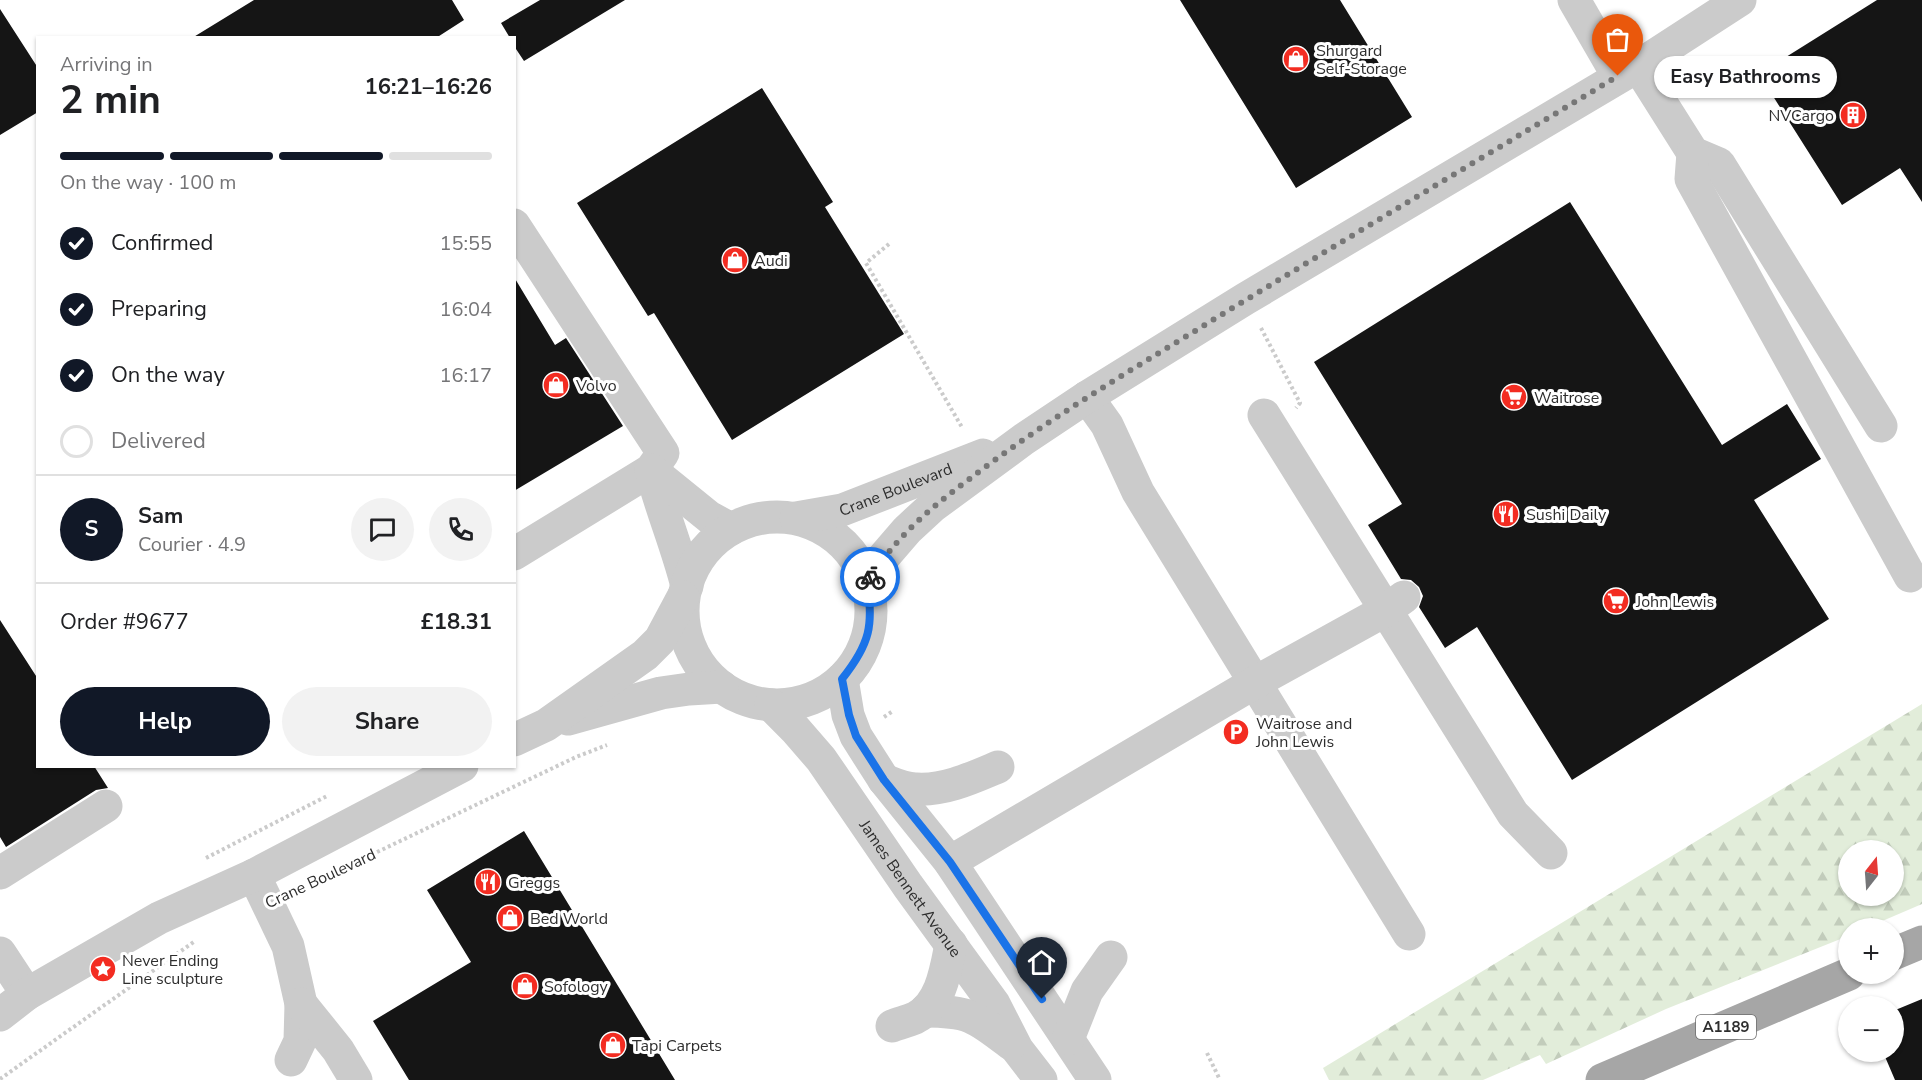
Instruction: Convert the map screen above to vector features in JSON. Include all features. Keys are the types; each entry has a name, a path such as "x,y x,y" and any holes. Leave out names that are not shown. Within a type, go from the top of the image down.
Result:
{"main road":[{"path":"1904,949 1922,942"},
{"name":"A1189","path":"1602,1080 1838,979"}],"street":[{"path":"1574,0 1693,153 1719,164 1881,426"},
{"name":"Crane Boulevard","path":"867,581 907,530 933,506 1024,439 1087,397 1245,299 1628,71 1734,4"},
{"path":"1693,153 1691,178 1910,576"},
{"path":"516,228 663,453 651,470 516,550"},
{"path":"1087,397 1107,425 1138,492 1409,934"},
{"path":"1268,421 1395,604 1513,814 1551,853"},
{"name":"Crane Boulevard","path":"796,518 842,510 1024,439"},
{"path":"651,470 709,517 731,529"},
{"path":"516,740 546,725 645,655 660,640 685,592 692,568 711,542 731,529 765,517 796,518 826,530 851,553 867,581 871,608 869,634 858,658 842,679 821,694 797,703 771,705 745,699 722,687 703,670 690,648 683,623 685,592 674,538 660,503 651,470"},
{"path":"950,862 1254,683 1395,604"},
{"path":"842,679 856,736 884,780 950,862 1095,1080"},
{"path":"546,725 661,693 722,687"},
{"name":"James Bennett Avenue","path":"771,705 821,759 994,1004 1017,1048 1041,1080"},
{"path":"884,780 915,789 935,789 966,781 998,766"},
{"name":"Crane Boulevard","path":"0,1015 27,994 159,918 254,875 458,768"},
{"path":"0,873 106,806"},
{"path":"254,875 288,946 301,1004 300,1041 291,1060"},
{"path":"892,1026 925,1011 936,996 942,982 951,944"},
{"path":"0,953 27,994"},
{"path":"1068,1038 1087,991 1111,957"},
{"path":"301,1004 338,1050 356,1080"},
{"path":"925,1011 948,1011 978,1018 1017,1048"}],"path":[{"path":"889,244 866,263 965,433"},
{"path":"1245,299 1300,404 1268,421"},
{"name":"Crane Boulevard","path":"345,867 566,762 617,741"},
{"path":"0,1079 195,941"},
{"path":"1208,1053 1220,1080"}],"green space":[{"path":"1922,704 1922,904 1889,918 1838,918 1838,940 1666,1009 1546,1064 1540,1055 1483,1080 1329,1080 1323,1068"}],"building":[{"path":"254,0 452,0 464,20 439,36 195,36"},
{"path":"540,0 625,0 524,61 516,49 516,36 509,36 501,23"},
{"name":"Shurgard Self-Storage","path":"1180,0 1340,0 1412,117 1296,188"},
{"name":"NVCargo","path":"1877,0 1922,0 1922,202 1900,168 1842,205 1759,74"},
{"path":"0,9 36,65 36,113 0,135"},
{"name":"Audi","path":"762,88 833,202 825,207 904,334 732,440 654,313 648,316 577,203"},
{"path":"1570,202 1722,445 1787,404 1821,459 1754,500 1829,619 1572,780 1477,627 1445,648 1419,607 1423,596 1419,587 1411,580 1401,579 1368,525 1402,504 1314,362"},
{"name":"Volvo","path":"516,280 555,345 566,338 623,426 516,490"},
{"path":"0,620 36,676 36,768 95,768 108,788 96,790 6,847 0,837"},
{"name":"Sofology","path":"524,831 675,1080 409,1080 373,1021 471,962 427,890"},
{"path":"1922,999 1922,1080 1895,1080 1887,1062 1904,1062 1904,1006"}],"way so far":[{"path":"870,577 907,530 933,506 1024,439 1245,299 1618,76"}],"place":[{"name":"Shurgard Self-Storage","path":"1296,59"},
{"name":"Easy Bathrooms","path":"1618,76"},
{"name":"NVCargo","path":"1853,115"},
{"name":"Audi","path":"735,260"},
{"name":"Volvo","path":"556,385"},
{"name":"Waitrose","path":"1514,397"},
{"name":"Sushi Daily","path":"1506,514"},
{"name":"John Lewis","path":"1616,601"},
{"name":"Waitrose and John Lewis","path":"1236,732"},
{"name":"Greggs","path":"488,882"},
{"name":"Bed World","path":"510,918"},
{"name":"Never Ending Line sculpture","path":"103,969"},
{"name":"Sofology","path":"525,986"},
{"name":"Tapi Carpets","path":"613,1045"}],"route":[{"path":"870,577 867,581 871,608 869,634 858,658 842,679 856,736 884,780 950,862 1042,999"}]}
